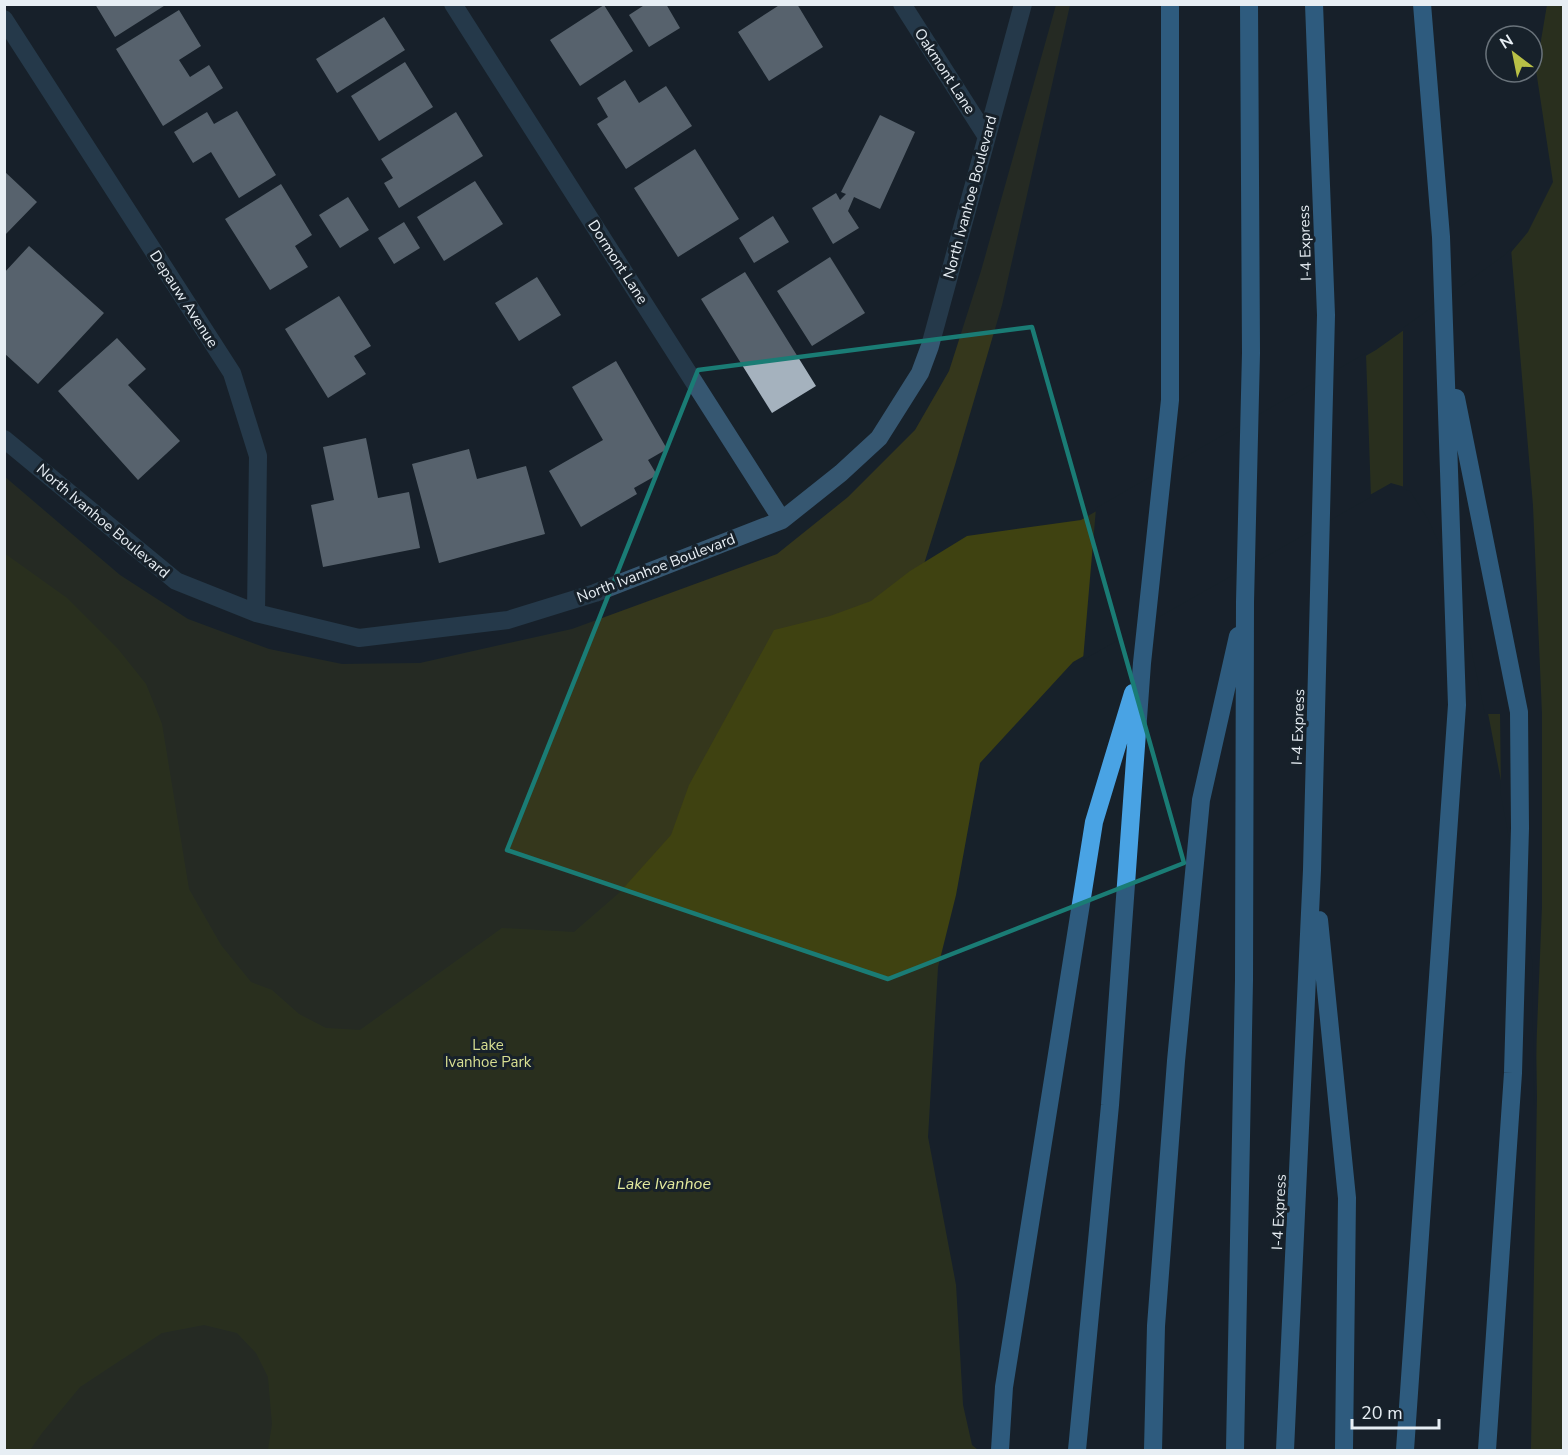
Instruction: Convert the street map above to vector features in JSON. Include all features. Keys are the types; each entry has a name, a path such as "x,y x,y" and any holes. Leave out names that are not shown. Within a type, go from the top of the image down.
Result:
{"highway":[{"path":"1077,1450 1110,1105 1143,663 1170,399 1170,4"},
{"path":"1235,1450 1244,980 1245,602 1251,353 1250,4"},
{"name":"I-4 Express","path":"1285,1450 1312,852 1326,315 1314,4"},
{"path":"1405,1450 1457,705 1442,237 1422,4"},
{"path":"1445,345 1519,712 1520,828 1513,1073 1487,1450"},
{"path":"1154,1450 1156,1326 1176,1061 1201,800 1245,602"},
{"path":"1000,1450 1004,1388 1094,822 1143,663"},
{"path":"1312,852 1347,1198 1344,1450"}],"street":[{"name":"Dormont Lane","path":"453,4 782,520"},
{"name":"Oakmont Lane","path":"902,4 987,137"},
{"name":"North Ivanhoe Boulevard","path":"4,439 176,581 256,613 359,638 508,620 595,593 782,520 841,473 879,438 920,373 930,346 1023,4"},
{"name":"Depauw Avenue","path":"4,19 232,373 258,456 256,613"}],"highlighted area":[{"path":"1032,327 1184,863 888,979 507,850 698,370"}],"green space":[{"name":"Lake Ivanhoe","path":"1056,5 1070,5 1002,305 883,695 891,1450 5,1450 4,476 120,575 188,619 269,649 342,664 420,663 572,629 777,554 848,497 915,430 949,371 981,271"}],"water":[{"name":"Lake Ivanhoe","path":"1547,5 1563,5 1563,1450 1531,1450 1537,1097 1535,959 1489,718 1460,582 1430,517 1412,489 1391,483 1073,662 980,763 956,895 938,967 928,1137 956,1285 963,1405 972,1445 978,1450 268,1450 272,1424 268,1377 256,1353 237,1333 204,1325 162,1333 80,1387 30,1450 5,1450 4,553 67,598 118,649 146,684 162,724 189,889 221,945 251,982 272,990 299,1014 326,1028 360,1030 502,928 574,932 619,893 671,835 689,785 774,630 830,616 871,601 910,571 967,536 1081,520 1376,350 1508,256 1528,232 1553,182 1538,84 1544,84 1544,24"}],"pier":[{"path":"1511,248 1533,505 1542,713 1542,907 1534,1105 1532,959 1501,796 1500,714 1485,714 1457,583 1428,519 1410,491 1403,489 1403,328 1506,254"},
{"path":"1366,353 1371,497 1083,660 1096,508"}],"building":[{"path":"95,4 167,4 115,37"},
{"path":"646,4 666,4 680,28 649,47 629,15"},
{"path":"781,4 797,4 823,47 769,81 738,32"},
{"path":"604,5 633,51 580,86 550,40"},
{"path":"179,10 201,46 179,60 190,77 209,65 223,88 163,126 116,49"},
{"path":"384,17 405,50 337,93 316,59"},
{"path":"405,62 433,107 379,141 351,96"},
{"path":"625,80 639,103 666,86 692,126 626,169 597,124 608,117 597,98"},
{"path":"237,111 276,175 239,198 211,152 193,163 174,132 207,112 214,124"},
{"path":"456,112 483,156 399,208 384,183 393,178 381,159"},
{"path":"880,115 915,132 880,209 854,197 848,211 859,228 833,244 812,208 836,193 840,200 846,194 841,192"},
{"path":"695,149 739,219 678,257 634,188"},
{"path":"4,171 37,202 4,236"},
{"path":"475,181 503,224 444,261 417,217"},
{"path":"281,184 312,235 295,246 308,267 270,290 225,219"},
{"path":"348,197 369,230 340,248 319,215"},
{"path":"773,216 789,242 754,263 739,238"},
{"path":"404,222 420,248 394,264 378,238"},
{"path":"29,246 104,313 38,384 4,353 4,273"},
{"path":"830,257 865,313 812,346 777,291"},
{"path":"745,272 816,386 772,413 701,299"},
{"path":"537,277 561,315 519,341 495,303"},
{"path":"339,296 371,346 354,356 366,374 328,398 285,329"},
{"path":"117,338 146,369 128,385 180,441 138,480 58,391"},
{"path":"616,361 667,449 648,460 657,475 634,488 637,494 581,527 549,471 603,440 572,387"},
{"path":"366,438 378,498 409,492 420,548 323,567 311,505 334,500 323,447"},
{"path":"469,449 477,479 526,466 545,534 439,563 412,464"}],"park label":[{"name":"Lake Ivanhoe Park","path":"488,1054"}]}
